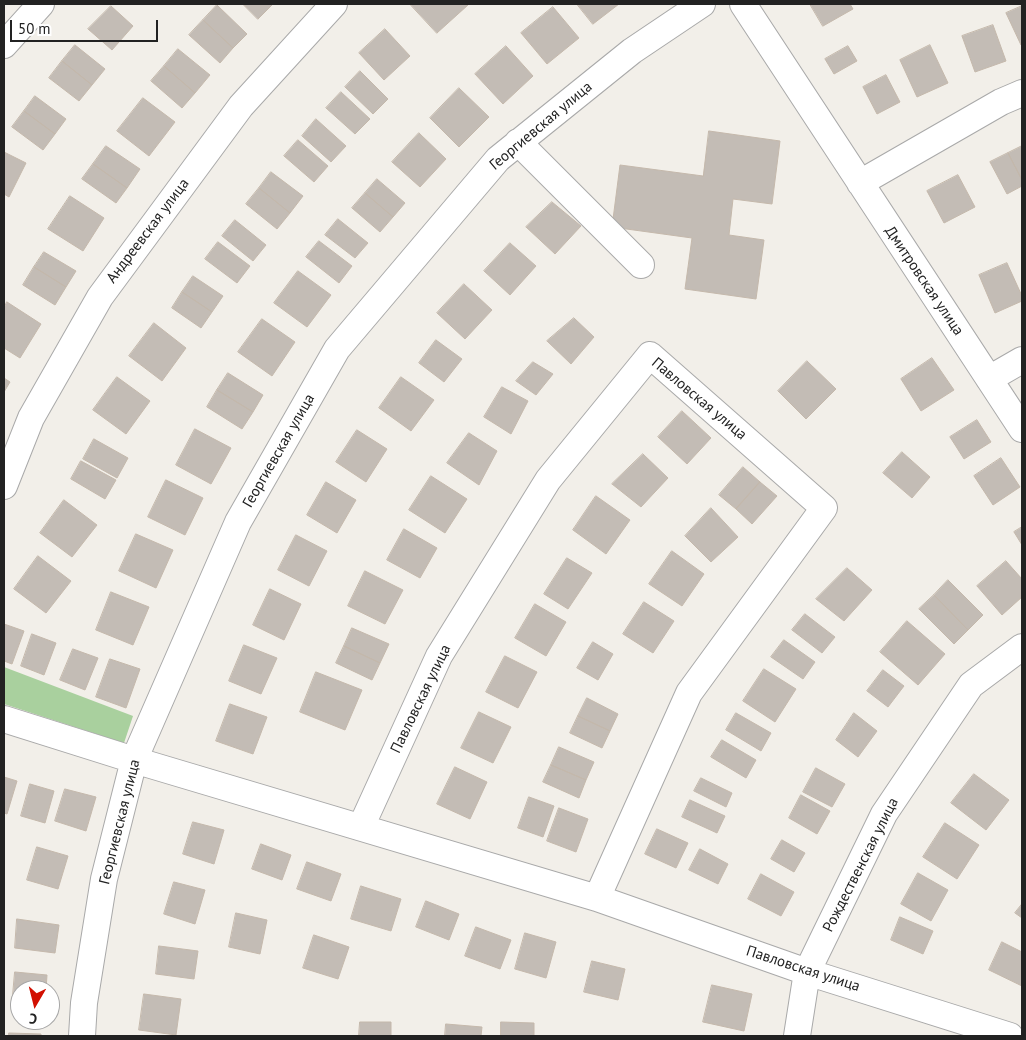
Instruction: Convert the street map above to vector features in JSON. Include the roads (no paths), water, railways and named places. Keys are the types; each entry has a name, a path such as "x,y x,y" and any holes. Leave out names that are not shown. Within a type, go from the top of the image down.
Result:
{"street":[{"path":"4,45 41,4"},
{"name":"Андреевская улица","path":"4,486 31,418 100,297 241,106 334,4"},
{"name":"Георгиевская улица","path":"82,1036 84,1003 104,879 134,760 238,522 337,349 498,159 632,51 702,4"},
{"name":"Дмитровская улица","path":"743,4 1022,429"},
{"path":"860,183 1001,102 1022,93"},
{"path":"518,142 641,265"},
{"name":"Павловская улица","path":"361,827 444,647 548,480 650,355 824,508 689,693 597,898"},
{"path":"989,378 1022,360"},
{"name":"Рождественская улица","path":"797,1036 807,972 884,814 971,684 1022,647"},
{"name":"Павловская улица","path":"4,719 134,760 597,898 807,972 1010,1036"}]}
